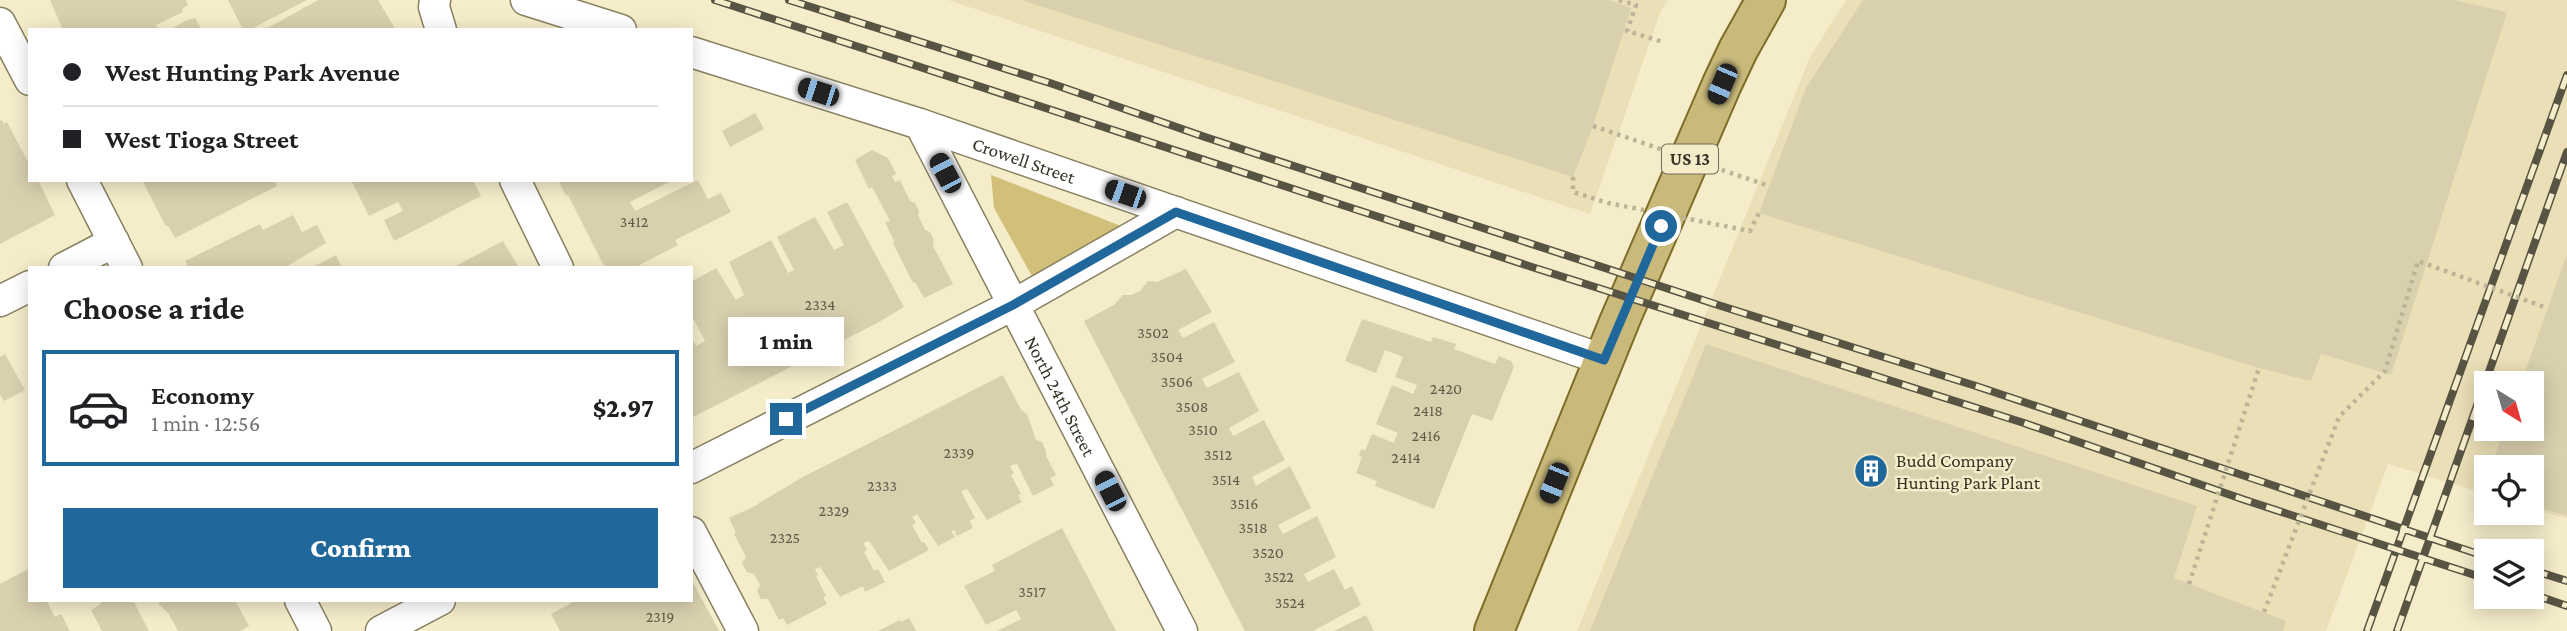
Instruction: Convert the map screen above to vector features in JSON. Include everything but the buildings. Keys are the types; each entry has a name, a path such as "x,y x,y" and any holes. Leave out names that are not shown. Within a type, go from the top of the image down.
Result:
{"main road":[{"name":"US 13","path":"1494,631 1604,360 1722,84 1766,0"}],"street":[{"path":"435,0 434,7 440,28"},
{"path":"526,0 615,28"},
{"path":"0,23 28,76"},
{"name":"Crowell Street","path":"693,53 920,124 1604,360"},
{"name":"North 24th Street","path":"920,124 1182,631"},
{"path":"73,266 121,255 83,182"},
{"path":"516,182 557,266"},
{"path":"693,467 1013,305 1176,212"},
{"path":"0,301 28,287"},
{"path":"693,536 743,631"},
{"path":"301,602 316,631"},
{"path":"381,631 436,602"}],"path":[{"path":"1619,0 1636,5 1627,31 1662,42"},
{"path":"1592,126 1769,186"},
{"path":"1573,177 1573,192 1750,231 1759,213"},
{"path":"2264,612 2339,417 2385,371 2418,261 2547,309"},
{"path":"2189,584 2259,368"}],"shaded area":[{"path":"948,0 1668,0 1660,13 1590,214"},
{"path":"1846,0 2567,0 2567,519 2544,512 2544,455 2474,455 2474,490 2388,464 2326,631 1577,631 1810,57"},
{"path":"991,175 1126,228 1033,278 994,208"}],"railway":[{"path":"715,0 1535,268 2024,423 2245,500 2474,575"},
{"path":"789,0 1050,83 1205,137 1718,305 1976,386 2474,553"},
{"path":"2367,631 2567,75"},
{"path":"2397,631 2567,152"},
{"path":"2544,574 2567,581"},
{"path":"2544,598 2567,606"}],"place":[{"name":"Budd Company Hunting Park Plant","path":"1871,471"}],"route":[{"path":"786,419 1013,305 1176,212 1604,360 1661,226"}]}
